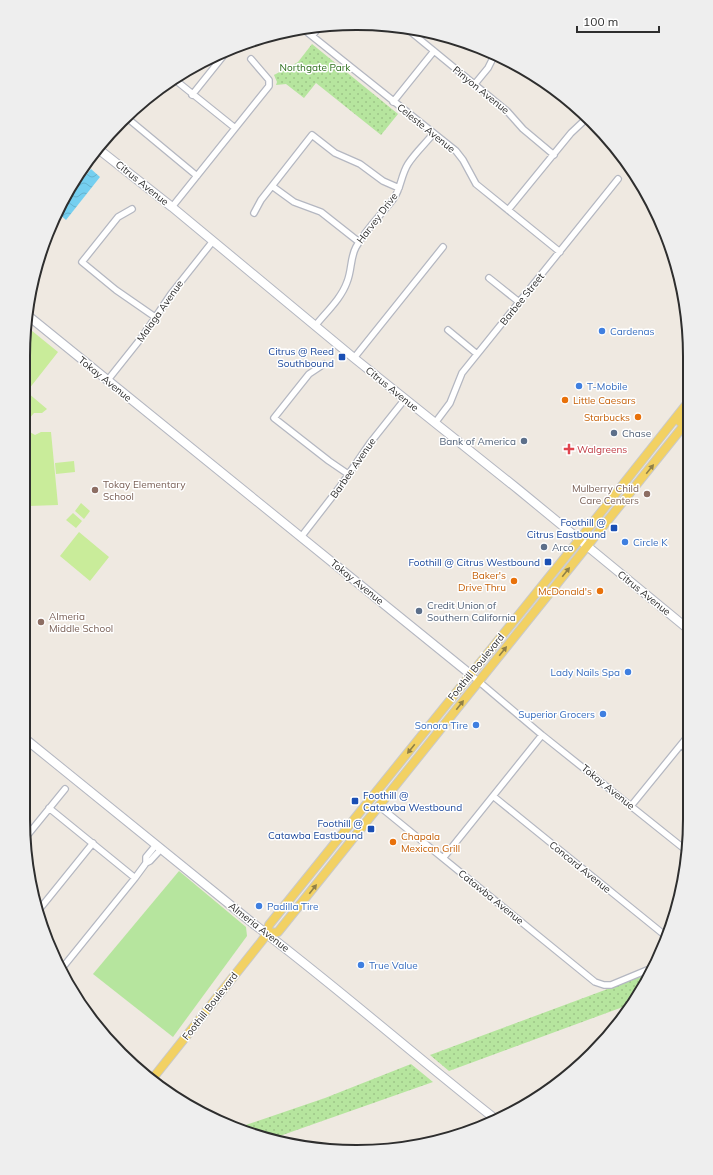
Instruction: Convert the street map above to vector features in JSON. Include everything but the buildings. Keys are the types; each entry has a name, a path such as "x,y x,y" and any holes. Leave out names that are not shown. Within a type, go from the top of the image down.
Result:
{"main road":[{"name":"Foothill Boulevard","path":"155,1076 267,934 269,925 683,409"},
{"path":"674,437 676,427 683,418"},
{"name":"Foothill Boulevard","path":"267,934 278,932 683,426"}],"street":[{"name":"Celeste Avenue","path":"309,34 456,151 463,160 476,184 560,252"},
{"name":"Pinyon Avenue","path":"415,35 507,111 523,129 554,155"},
{"path":"393,102 434,51"},
{"path":"172,207 269,86 269,80 251,59"},
{"path":"474,85 488,68 492,60"},
{"path":"192,94 219,61"},
{"path":"179,83 235,128"},
{"path":"131,121 197,176"},
{"path":"508,210 571,133 583,122"},
{"name":"Harvey Drive","path":"315,326 345,288 353,254 359,242 394,198 400,188 408,164 433,134"},
{"path":"254,213 261,200 312,135 335,153 360,164 383,181 400,188"},
{"name":"Citrus Avenue","path":"102,152 172,207 354,358 683,625"},
{"name":"Barbee Street","path":"435,423 450,402 462,373 618,179"},
{"path":"272,186 294,202 321,212 359,242"},
{"path":"132,209 118,217 82,262 116,290 155,317"},
{"name":"Malaga Avenue","path":"107,381 131,352 171,294 213,241"},
{"path":"354,358 443,248"},
{"path":"488,278 519,302"},
{"name":"Tokay Avenue","path":"32,319 470,674 542,735 681,846"},
{"path":"448,330 477,354"},
{"path":"324,364 308,374 274,418 348,474"},
{"name":"Barbee Avenue","path":"301,537 335,494 370,443 405,399"},
{"path":"444,857 542,735"},
{"name":"Almeria Avenue","path":"30,742 158,847 292,953 429,1067 491,1116"},
{"path":"631,806 683,742"},
{"path":"31,831 65,789"},
{"name":"Concord Avenue","path":"493,796 662,933"},
{"name":"Catawba Avenue","path":"379,806 444,857 595,982 604,985 611,985 645,971"},
{"path":"49,808 135,878"},
{"path":"42,906 93,843"},
{"path":"65,965 135,878 146,863 146,857 158,847"}],"green space":[{"name":"Northgate Park","path":"312,44 398,114 381,135 316,83 304,98 286,84 276,85 277,82 274,75 298,62"},
{"path":"31,330 58,352 30,388"},
{"path":"30,395 47,409 42,413 34,413 30,419"},
{"path":"30,432 35,435 41,432 51,432 58,505 30,506"},
{"path":"74,461 75,472 56,474 55,463"},
{"path":"81,503 90,511 84,519 75,511"},
{"path":"73,513 82,521 76,528 66,520"},
{"path":"79,532 109,557 90,581 60,556"},
{"path":"179,871 246,927 247,936 173,1037 93,974"},
{"path":"642,976 623,1007 449,1071 430,1055"},
{"path":"411,1064 433,1082 280,1136 245,1125 325,1098"}],"water":[{"path":"91,169 100,177 66,220 62,216 82,180"}],"place":[{"name":"Cardenas","path":"602,331"},
{"name":"Citrus @ Reed Southbound","path":"342,357"},
{"name":"T-Mobile","path":"579,386"},
{"name":"Little Caesars","path":"565,400"},
{"name":"Starbucks","path":"638,417"},
{"name":"Chase","path":"614,433"},
{"name":"Bank of America","path":"524,441"},
{"name":"Walgreens","path":"569,449"},
{"name":"Tokay Elementary School","path":"95,490"},
{"name":"Mulberry Child Care Centers","path":"647,494"},
{"name":"Foothill @ Citrus Eastbound","path":"614,528"},
{"name":"Circle K","path":"625,542"},
{"name":"Arco","path":"544,547"},
{"name":"Foothill @ Citrus Westbound","path":"548,562"},
{"name":"Baker's Drive Thru","path":"514,581"},
{"name":"McDonald's","path":"600,591"},
{"name":"Credit Union of Southern California","path":"419,611"},
{"name":"Almeria Middle School","path":"41,622"},
{"name":"Lady Nails Spa","path":"628,672"},
{"name":"Superior Grocers","path":"603,714"},
{"name":"Sonora Tire","path":"476,725"},
{"name":"Foothill @ Catawba Westbound","path":"355,801"},
{"name":"Foothill @ Catawba Eastbound","path":"371,829"},
{"name":"Chapala Mexican Grill","path":"393,842"},
{"name":"Padilla Tire","path":"259,906"},
{"name":"True Value","path":"361,965"}]}
